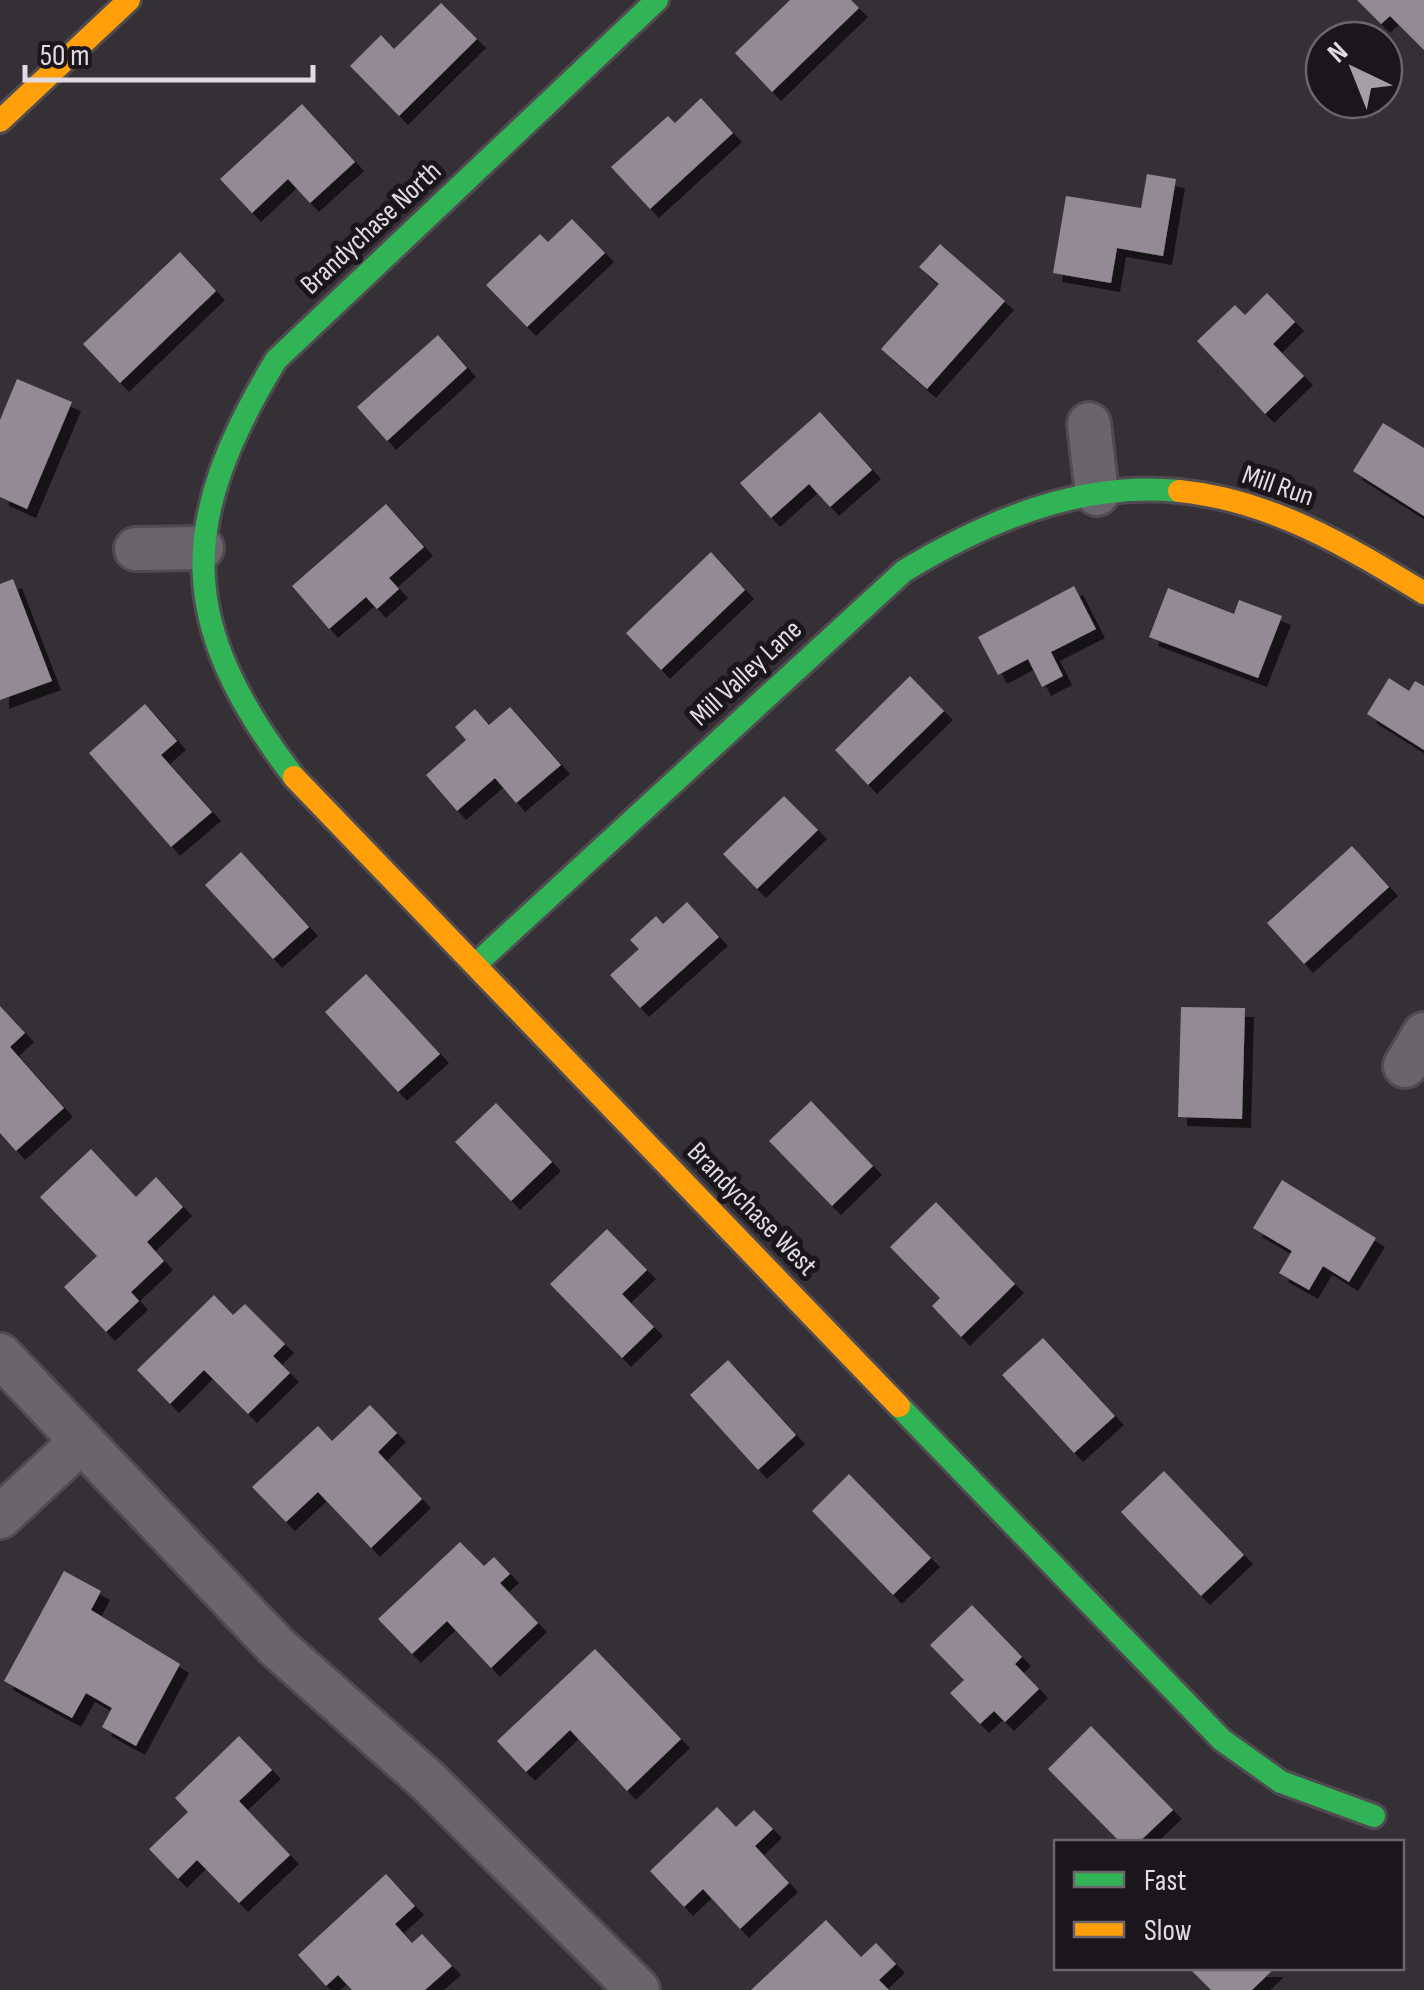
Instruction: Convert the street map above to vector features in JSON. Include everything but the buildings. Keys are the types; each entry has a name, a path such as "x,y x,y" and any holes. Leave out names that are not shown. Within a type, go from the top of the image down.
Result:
{"street":[{"path":"0,121 129,0"},
{"name":"Brandychase North","path":"202,548 207,500 219,459 242,410 276,360 657,0"},
{"path":"1089,424 1097,494"},
{"name":"Mill Run","path":"1097,494 1188,492 1251,504 1306,525 1424,593"},
{"name":"Mill Valley Lane","path":"476,964 904,571 950,540 1007,514 1097,494"},
{"path":"136,549 202,548"},
{"name":"Brandychase West","path":"202,548 204,593 214,641 255,727 294,776 1201,1722 1272,1781 1320,1802 1374,1816"},
{"path":"0,1355 277,1647 429,1782 638,1990"},
{"path":"0,1517 82,1442"}],"traffic: fast":[{"path":"294,777 255,722 227,670 210,620 204,572 207,523 220,472 244,418 276,360 657,0"},
{"path":"476,964 904,571 1001,521 1070,499 1106,492 1179,491"},
{"path":"899,1406 1222,1740 1281,1782 1374,1816"}],"traffic: slow":[{"path":"0,121 129,0"},
{"path":"1179,491 1213,496 1277,515 1337,542 1424,593"},
{"path":"294,777 899,1406"}]}
